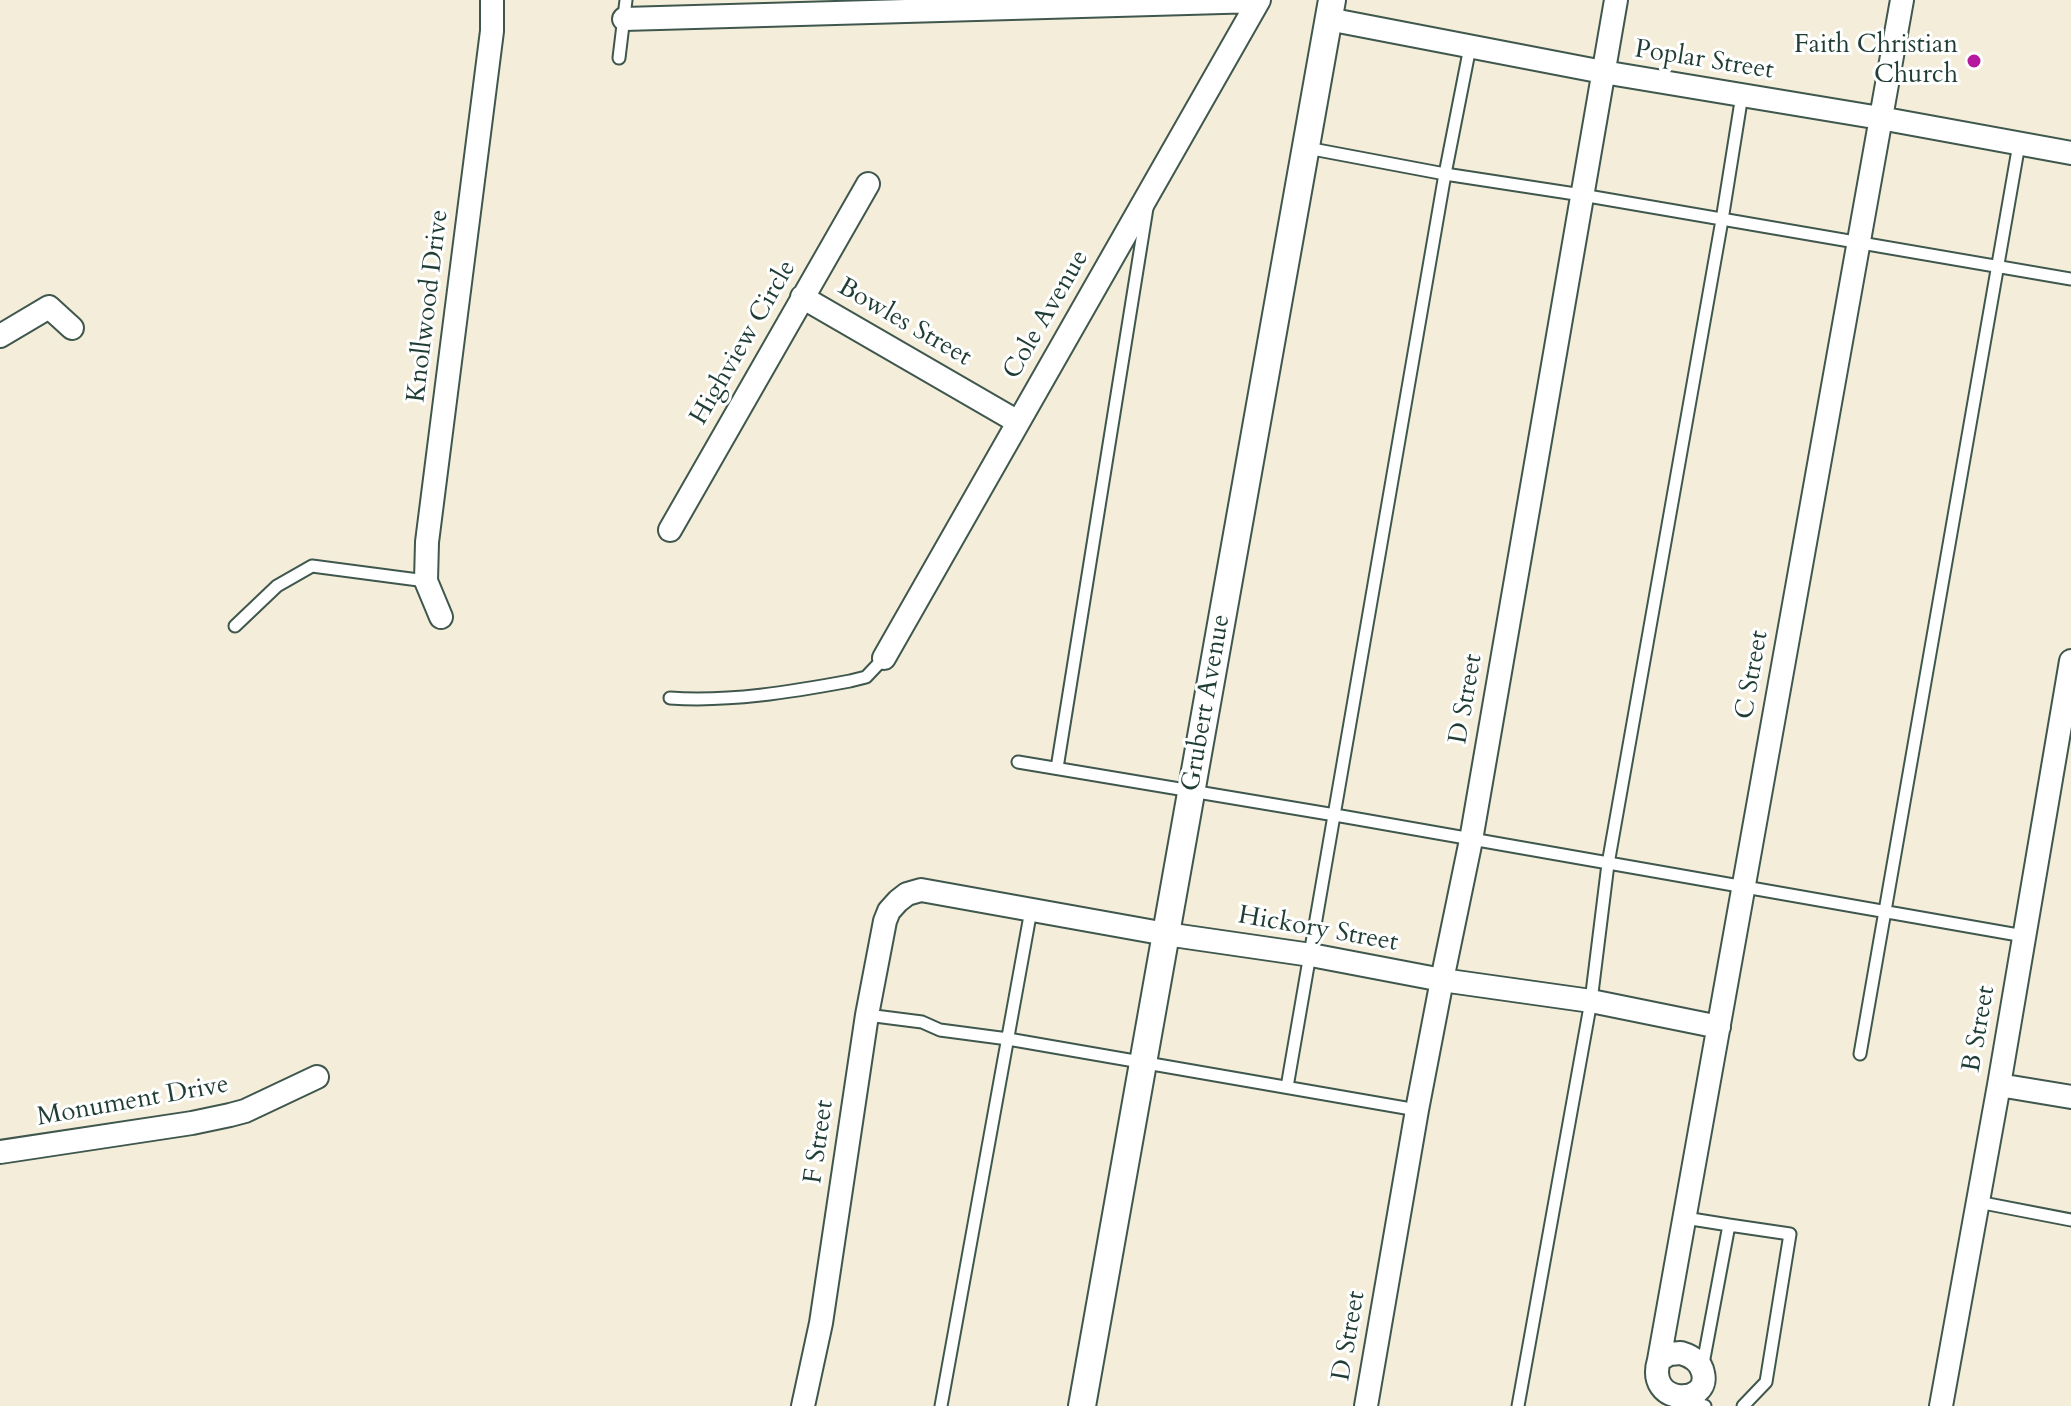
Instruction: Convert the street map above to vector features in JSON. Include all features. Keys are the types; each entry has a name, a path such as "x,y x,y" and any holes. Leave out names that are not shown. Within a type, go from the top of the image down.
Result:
{"street":[{"name":"Knollwood Drive","path":"441,617 426,581 427,542 492,31 492,0"},
{"name":"D Street","path":"1366,1406 1417,1110 1471,840 1616,0"},
{"name":"C Street","path":"1659,1360 1902,0"},
{"path":"625,9 1259,1"},
{"name":"Cole Avenue","path":"884,658 1259,1"},
{"name":"Poplar Street","path":"1330,10 1470,47 2071,153"},
{"name":"Grubert Avenue","path":"1082,1406 1330,10"},
{"name":"Highview Circle","path":"670,530 868,184"},
{"name":"Bowles Street","path":"802,297 1018,422"},
{"path":"0,336 49,307 72,328"},
{"name":"B Street","path":"1941,1406 2071,661"},
{"name":"Hickory Street","path":"907,894 921,890 1442,980 1591,1001 1719,1027"},
{"name":"F Street","path":"803,1406 821,1323 867,1015 885,921 893,907 907,894"},
{"name":"Monument Drive","path":"0,1152 219,1118 245,1111 317,1077"},
{"path":"1999,1085 2071,1097"},
{"path":"1669,1354 1685,1354 1702,1369 1703,1385 1695,1403 1671,1398 1661,1390 1656,1377 1659,1360 1669,1354"}],"lane":[{"path":"619,58 625,9"},
{"path":"1287,1087 1445,174 1470,47"},
{"path":"1518,1406 1591,1001 1608,864 1742,95"},
{"path":"1860,1054 2019,144"},
{"path":"1306,147 1445,174 2071,279"},
{"path":"1057,768 1149,194"},
{"path":"235,626 277,586 312,566 426,581"},
{"path":"670,698 701,701 850,681 866,677 884,658"},
{"path":"1018,762 2024,936"},
{"path":"941,1406 1031,910"},
{"path":"867,1015 922,1022 940,1030 1417,1110"},
{"path":"1978,1202 2071,1220"},
{"path":"1685,1218 1790,1234 1766,1382 1743,1406"},
{"path":"1702,1369 1729,1225"}],"place":[{"name":"Faith Christian Church","path":"1974,61"}]}
